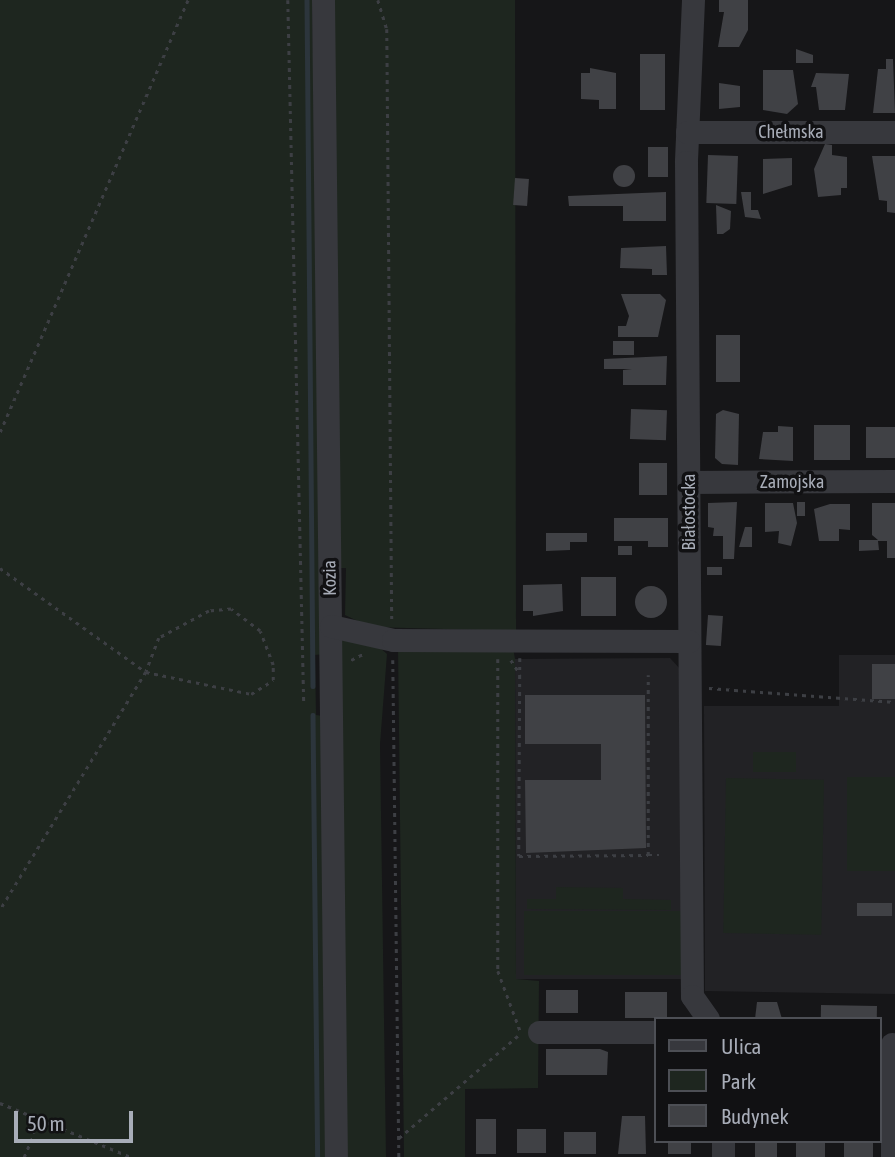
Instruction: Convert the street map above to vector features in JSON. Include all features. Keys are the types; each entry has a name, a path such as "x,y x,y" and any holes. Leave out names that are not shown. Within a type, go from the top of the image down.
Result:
{"street":[{"name":"Kozia","path":"323,0 336,1157"},
{"name":"Białostocka","path":"693,0 688,132 692,996 707,1017"},
{"name":"Chełmska","path":"688,132 895,132"},
{"name":"Zamojska","path":"689,482 895,481"},
{"path":"331,626 387,640 689,641"},
{"path":"530,1033 654,1032"},
{"path":"892,1044 892,1157"}],"path":[{"path":"0,432 188,0"},
{"path":"288,0 304,704"},
{"path":"377,0 387,29 393,634"},
{"path":"0,568 146,672 251,694 272,680 273,665 260,631 230,609 209,611 159,638 146,672 0,910"},
{"path":"398,1139 530,1033 498,971 498,642"},
{"path":"393,647 399,1157"},
{"path":"520,674 519,856 659,855"},
{"path":"648,675 648,855"},
{"path":"691,686 735,694 895,702"},
{"path":"0,1102 131,1157"},
{"path":"24,1157 34,1133"}],"shaded area":[{"path":"839,655 895,655 895,994 705,991 704,706 839,706"},
{"path":"670,658 681,670 682,979 516,979 515,659"}],"green space":[{"path":"0,0 312,0 324,654 315,655 316,715 324,716 327,1157 0,1157"},
{"path":"331,0 515,0 516,631 370,627 345,615 346,568 339,568"},
{"path":"339,637 378,646 387,654 380,744 386,1157 344,1157"},
{"path":"398,647 513,648 515,659 516,979 539,981 538,1088 465,1089 465,1157 404,1157"},
{"path":"753,752 796,752 796,772 753,772"},
{"path":"847,777 895,777 895,871 847,871"},
{"path":"726,778 824,780 821,935 723,933"},
{"path":"556,887 623,888 623,899 671,900 671,910 527,909 527,899 556,899"},
{"path":"524,911 682,911 682,975 524,975"}],"building":[{"path":"719,0 748,0 748,30 739,47 718,47 724,12 719,12"},
{"path":"796,49 813,55 813,63 796,63"},
{"path":"640,54 665,54 665,110 640,110"},
{"path":"886,59 893,59 895,113 873,113 878,69 886,69"},
{"path":"590,68 616,73 616,109 599,109 599,100 581,99 581,73 590,73"},
{"path":"763,70 793,70 798,104 787,114 763,110"},
{"path":"816,73 849,74 845,110 819,110 816,87 811,87"},
{"path":"719,83 740,86 740,107 719,109"},
{"path":"825,144 832,145 832,155 847,157 847,188 841,188 841,195 818,197 814,169"},
{"path":"648,147 668,147 668,177 648,177"},
{"path":"708,155 738,156 736,204 706,203"},
{"path":"872,156 895,156 895,213 887,212 887,201 879,200"},
{"path":"792,158 792,185 763,194 763,159"},
{"path":"624,165 632,168 635,176 632,184 624,187 616,184 613,176 616,168"},
{"path":"515,178 529,179 527,206 513,205"},
{"path":"666,192 666,221 623,221 623,206 569,206 568,196"},
{"path":"741,192 751,192 751,210 758,210 761,219 745,217"},
{"path":"716,205 731,211 730,229 723,234 717,234"},
{"path":"666,246 667,275 652,275 652,269 620,268 621,248"},
{"path":"621,294 660,294 666,300 658,337 618,337 618,326 626,326 629,316"},
{"path":"716,335 740,335 740,382 716,382"},
{"path":"613,341 634,341 634,355 613,355"},
{"path":"667,356 666,385 623,385 623,370 632,369 604,369 604,359"},
{"path":"631,409 667,410 666,440 630,439"},
{"path":"723,410 739,414 738,465 722,464 715,458 716,414"},
{"path":"814,425 850,425 850,460 814,460"},
{"path":"778,426 793,427 793,461 759,459 763,432 778,432"},
{"path":"866,427 895,427 895,458 866,458"},
{"path":"639,463 667,463 667,495 639,495"},
{"path":"737,502 734,559 723,559 723,536 713,536 714,528 708,527 708,503"},
{"path":"797,502 805,502 805,516 797,516"},
{"path":"765,503 793,503 797,523 791,546 778,543 779,531 765,532"},
{"path":"872,503 895,503 895,558 887,558 887,541 878,541 879,550 859,551 859,540 878,540 872,535"},
{"path":"830,504 850,504 850,530 839,529 839,541 819,541 814,509"},
{"path":"614,518 668,518 668,547 648,547 648,541 614,541"},
{"path":"745,527 752,527 752,547 739,547"},
{"path":"546,533 587,533 587,542 570,542 570,550 546,551"},
{"path":"618,546 632,546 632,555 618,555"},
{"path":"707,567 722,567 722,575 707,575"},
{"path":"581,577 616,577 616,616 581,616"},
{"path":"562,584 563,611 533,616 533,611 523,611 523,585"},
{"path":"651,586 662,591 667,602 662,613 651,618 640,613 635,602 640,591"},
{"path":"708,615 723,616 721,646 706,645"},
{"path":"872,664 895,664 895,699 872,699"},
{"path":"525,695 645,695 646,848 526,853 525,780 601,780 601,744 525,744"},
{"path":"857,903 892,903 892,916 857,916"},
{"path":"546,990 578,990 578,1013 546,1013"},
{"path":"625,992 667,992 667,1017 625,1018"},
{"path":"757,1002 777,1002 781,1017 755,1017"},
{"path":"821,1005 877,1006 877,1017 821,1017"},
{"path":"546,1049 600,1049 608,1052 607,1075 546,1075"},
{"path":"622,1116 645,1116 646,1154 618,1154"},
{"path":"476,1119 496,1119 496,1154 476,1154"},
{"path":"517,1129 546,1129 546,1153 517,1153"},
{"path":"564,1132 596,1132 596,1154 564,1154"},
{"path":"668,1143 691,1143 691,1154 668,1154"},
{"path":"755,1143 777,1143 777,1157 755,1157"},
{"path":"796,1143 825,1143 825,1157 796,1157"},
{"path":"844,1143 873,1143 873,1157 844,1157"}],"waterway":[{"path":"307,0 313,686"},
{"path":"313,715 318,1157"}]}
